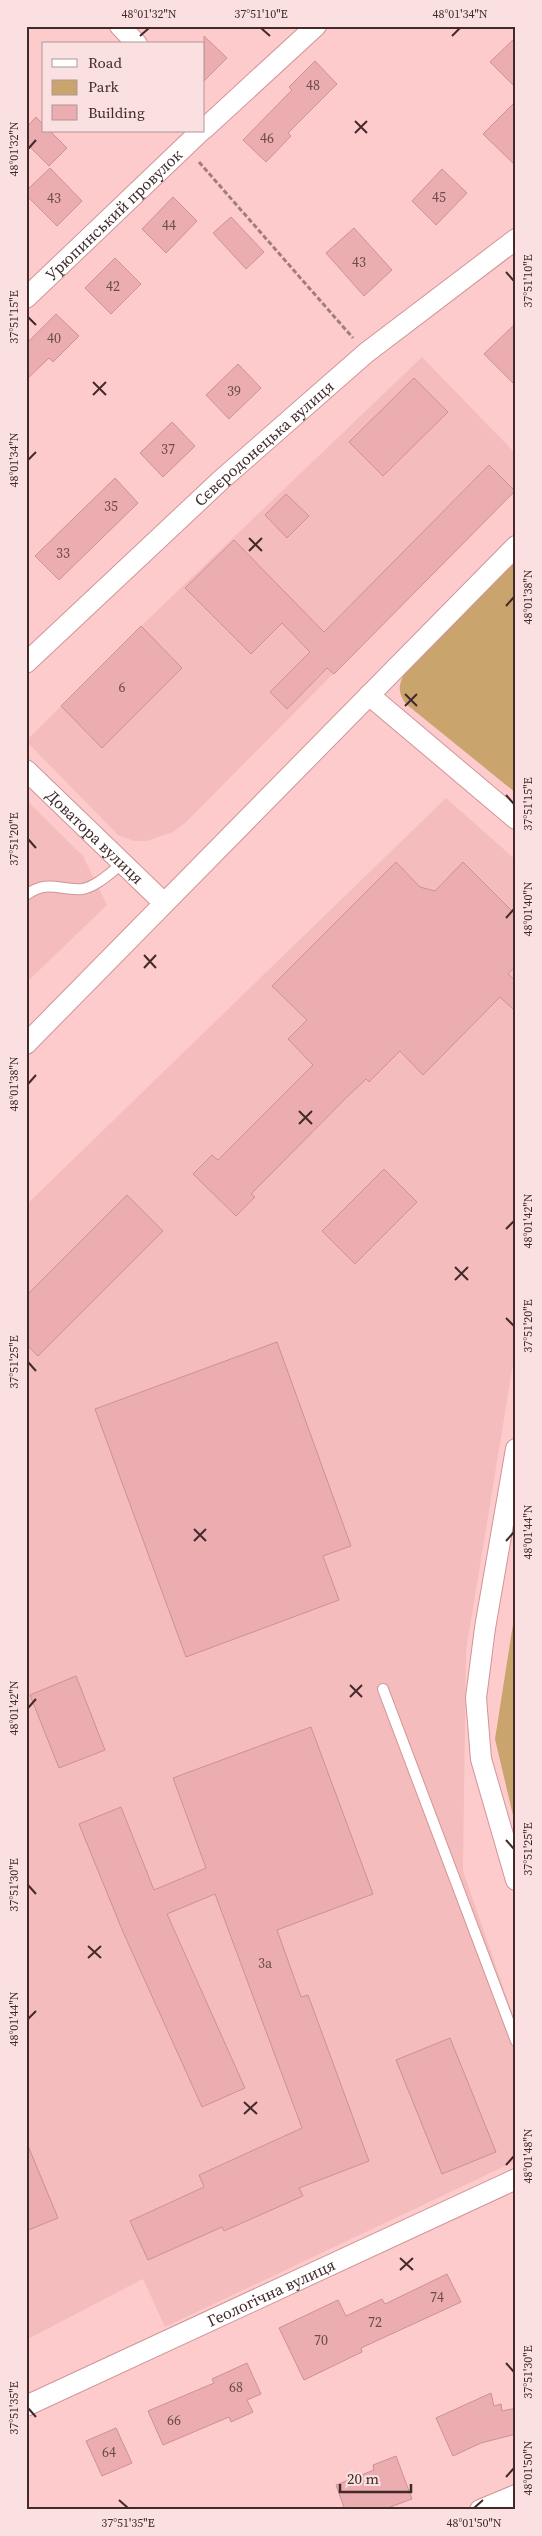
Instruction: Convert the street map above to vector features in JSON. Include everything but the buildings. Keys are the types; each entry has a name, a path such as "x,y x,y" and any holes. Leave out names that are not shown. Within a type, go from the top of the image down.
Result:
{"street":[{"path":"120,26 135,42"},
{"name":"Урюпинський провулок","path":"205,124 316,26"},
{"name":"Урюпинський провулок","path":"26,298 186,146 198,132"},
{"name":"Сєвєродонецька вулиця","path":"26,664 221,480 366,353 516,239"},
{"path":"26,1044 516,546"},
{"path":"369,695 516,819"},
{"name":"Доватора вулиця","path":"26,770 164,903"},
{"path":"516,1449 485,1628 476,1698 481,1759 516,1880"},
{"name":"Геологічна вулиця","path":"26,2406 516,2179"},
{"path":"480,2510 516,2495"}],"lane":[{"path":"26,895 34,889 52,885 83,889 122,864"},
{"path":"383,1690 516,2040"}],"path":[{"path":"186,146 366,353"}],"shaded area":[{"path":"422,357 516,454 516,490 186,822 173,832 147,841 134,841 118,835 26,741 141,626"},
{"path":"446,798 516,860 516,1346 466,1651 463,1871 516,2024 516,2161 165,2327 143,2279 26,2340 26,1205"},
{"path":"26,800 83,856 107,905 26,983"}],"green space":[{"path":"516,561 516,793 406,704 401,696 400,689 404,674"},
{"path":"516,1605 516,1828 495,1739"}]}
